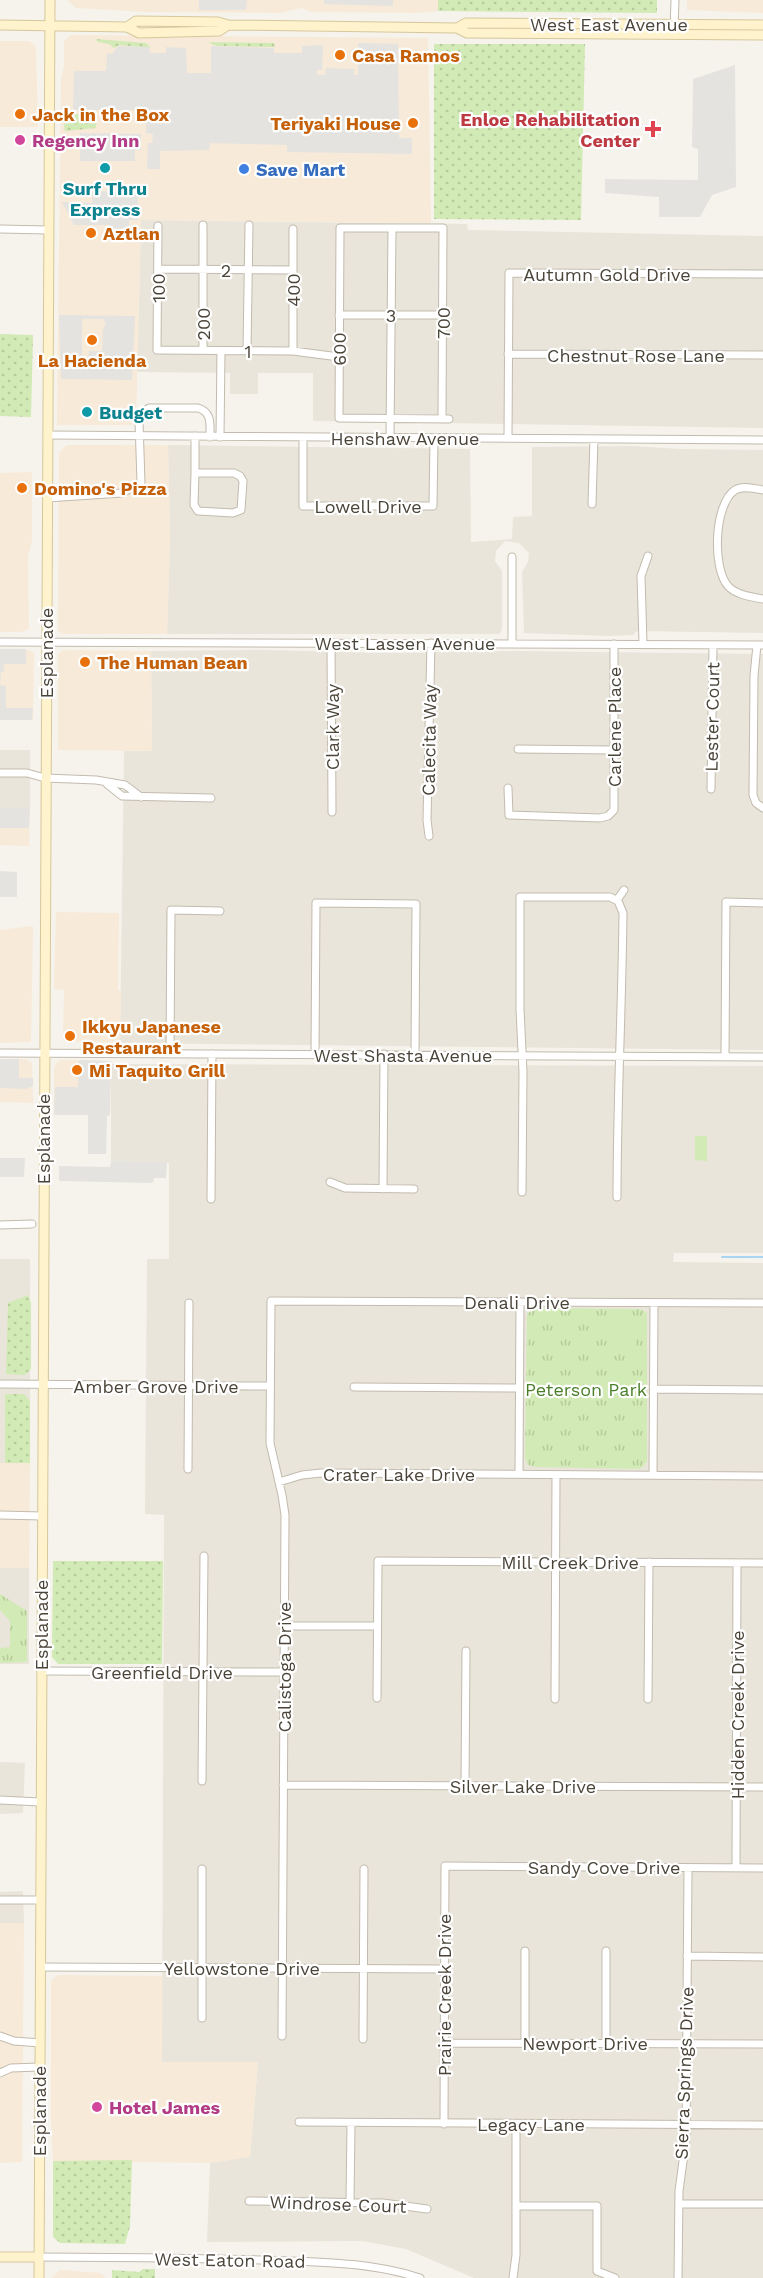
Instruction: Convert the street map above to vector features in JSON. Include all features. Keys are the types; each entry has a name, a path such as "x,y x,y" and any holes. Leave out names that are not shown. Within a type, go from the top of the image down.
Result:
{"main road":[{"name":"Esplanade","path":"39,2278 40,1671 50,0"},
{"name":"West East Avenue","path":"0,26 127,27 136,21 218,22 228,25 457,28 467,33 763,25"},
{"name":"West East Avenue","path":"674,29 763,35"},
{"path":"0,2257 39,2257"}],"street":[{"path":"674,29 675,0"},
{"name":"200","path":"203,225 203,350"},
{"path":"248,351 249,225"},
{"name":"100","path":"157,350 158,226"},
{"name":"600","path":"392,228 340,228 339,418 445,418"},
{"path":"390,438 392,228"},
{"name":"700","path":"392,228 443,228 445,418"},
{"path":"0,229 48,230"},
{"name":"400","path":"293,229 293,351"},
{"name":"2","path":"158,269 293,270"},
{"name":"Autumn Gold Drive","path":"508,438 509,273 763,274"},
{"name":"3","path":"339,315 443,315"},
{"name":"1","path":"157,350 293,351 339,357"},
{"path":"220,437 221,351"},
{"name":"Chestnut Rose Lane","path":"508,354 763,355"},
{"path":"47,498 122,493 141,483 140,415 146,409 198,408 204,410 209,415 210,436"},
{"name":"Henshaw Avenue","path":"47,435 763,440"},
{"path":"195,436 194,506 198,511 233,513 241,510 243,481 240,476 234,473 195,473"},
{"name":"Lowell Drive","path":"303,437 303,506 433,506 434,438"},
{"path":"592,504 594,439"},
{"path":"763,490 742,488 733,492 721,518 717,551 728,586 741,594 763,599"},
{"path":"643,644 641,572 648,556"},
{"path":"512,557 512,643"},
{"name":"West Lassen Avenue","path":"0,642 760,645"},
{"name":"Clark Way","path":"331,642 332,812"},
{"name":"Calecita Way","path":"429,836 427,820 431,643"},
{"name":"Carlene Place","path":"508,788 509,815 600,818 608,816 614,810 614,645"},
{"name":"Lester Court","path":"711,789 713,645"},
{"path":"760,645 754,676 753,795 756,803 763,808"},
{"path":"518,749 613,750"},
{"path":"0,773 27,773 45,778 92,779 126,786 141,797"},
{"path":"105,783 121,795 211,798"},
{"path":"121,795 128,793 126,786"},
{"path":"617,900 624,890"},
{"path":"522,1192 520,897 610,897 621,904 623,913 620,1056 617,1083 616,1197"},
{"path":"725,1057 726,902 763,903"},
{"path":"315,1054 316,903 365,903 416,904 415,1055"},
{"path":"170,1054 171,910 220,910"},
{"name":"West Shasta Avenue","path":"0,1053 763,1057"},
{"path":"211,1199 212,1054"},
{"path":"383,1189 384,1054"},
{"path":"330,1182 345,1188 414,1189"},
{"path":"0,1225 32,1224"},
{"name":"Denali Drive","path":"271,1301 763,1303"},
{"name":"Calistoga Drive","path":"271,1301 270,1443 285,1515 282,2036"},
{"path":"519,1474 520,1302"},
{"path":"188,1469 189,1303"},
{"path":"653,1475 654,1303"},
{"name":"Amber Grove Drive","path":"0,1384 270,1386"},
{"path":"354,1387 519,1388"},
{"path":"654,1389 763,1390"},
{"name":"Crater Lake Drive","path":"279,1482 302,1475 321,1473 556,1475"},
{"path":"555,1699 556,1475 763,1476"},
{"path":"0,1515 42,1516"},
{"path":"202,1781 204,1556"},
{"name":"Mill Creek Drive","path":"377,1626 378,1561 763,1563"},
{"path":"648,1699 649,1562"},
{"name":"Hidden Creek Drive","path":"736,1868 737,1563"},
{"path":"284,1626 377,1626 377,1698"},
{"path":"465,1786 466,1651"},
{"name":"Greenfield Drive","path":"40,1671 284,1672"},
{"name":"Silver Lake Drive","path":"283,1785 763,1787"},
{"path":"0,1800 40,1802"},
{"name":"Sandy Cove Drive","path":"445,1866 763,1868"},
{"name":"Prairie Creek Drive","path":"444,2124 445,1866"},
{"name":"Sierra Springs Drive","path":"678,2278 679,2204 686,2125 688,1868"},
{"path":"202,1869 202,2018"},
{"path":"363,2039 364,1869"},
{"path":"0,1900 40,1900"},
{"path":"525,1951 525,2043"},
{"path":"606,1951 606,2044"},
{"path":"687,1956 763,1956"},
{"name":"Yellowstone Drive","path":"40,1967 444,1969"},
{"path":"0,2036 14,2041 40,2043"},
{"name":"Newport Drive","path":"444,2043 763,2044"},
{"path":"0,2073 11,2068 39,2067"},
{"name":"Legacy Lane","path":"299,2122 763,2125"},
{"path":"350,2202 351,2123"},
{"path":"513,2278 516,2124"},
{"name":"Windrose Court","path":"249,2201 383,2203 427,2209"},
{"path":"679,2204 763,2204"},
{"path":"516,2206 597,2206 597,2271 615,2278"},
{"name":"West Eaton Road","path":"39,2257 200,2258 335,2263 377,2267 420,2278"}],"shaded area":[{"path":"67,0 438,0 438,11 416,13 311,12 302,8 279,13 146,12 76,8"},
{"path":"199,0 247,0 246,10 199,10"},
{"path":"324,0 393,0 393,6 324,4"},
{"path":"687,0 763,0 763,13 687,10"},
{"path":"71,35 428,38 431,223 141,220 136,425 57,425 61,78 64,67 64,41"},
{"path":"0,41 29,41 36,46 38,127 0,127"},
{"path":"358,43 398,44 399,138 412,138 412,154 287,152 287,145 210,143 209,150 160,151 160,169 147,169 148,143 152,143 153,134 146,133 147,114 153,114 153,110 73,110 74,71 106,71 107,53 112,54 118,46 149,47 150,53 166,53 166,47 186,48 187,73 211,73 211,46 274,48 274,53 302,53 302,46 323,45 322,70 317,70 317,75 325,75 326,68 354,69 354,75 358,75"},
{"path":"735,65 736,187 712,195 700,217 659,217 659,197 605,193 605,179 698,180 698,149 692,147 693,79"},
{"path":"80,133 141,134 141,150 135,150 135,161 80,161"},
{"path":"92,191 138,192 138,220 129,220 129,239 110,238 109,225 74,225 62,202 92,203"},
{"path":"141,220 467,224 468,230 763,236 763,428 313,421 313,373 258,373 258,394 230,394 230,373 137,372"},
{"path":"59,315 135,316 132,380 61,379","holes":["82,319 103,319 106,323 103,329 102,351 89,351 88,357 82,357"]},
{"path":"67,445 168,445 170,538 167,634 63,634 58,631 59,452"},
{"path":"168,445 470,449 471,542 512,539 513,517 532,516 532,447 632,446 763,450 763,633 637,631 633,635 609,636 524,633 522,572 528,562 529,553 519,543 505,541 496,551 495,561 502,571 502,630 499,634 167,634 170,538"},
{"path":"32,472 32,541 28,556 29,629 22,632 0,632 0,473"},
{"path":"0,649 26,649 34,653 33,720 0,720"},
{"path":"0,649 26,649 26,664 4,664 0,685"},
{"path":"63,650 151,651 152,751 58,750 58,654"},
{"path":"264,650 386,653 515,651 763,654 763,1050 120,1043 124,751 152,751 151,651"},
{"path":"0,685 6,686 6,708 33,708 32,720 0,720"},
{"path":"0,750 30,750 30,808 0,808"},
{"path":"0,808 30,808 29,846 0,845"},
{"path":"0,808 30,808 29,828 0,828"},
{"path":"0,871 17,872 17,897 0,897"},
{"path":"56,912 119,913 120,1043 63,1041 64,990 54,989"},
{"path":"33,926 31,1042 0,1043 0,930"},
{"path":"0,1059 25,1059 32,1063 33,1103 0,1102"},
{"path":"0,1059 19,1059 19,1078 33,1078 33,1086 26,1089 0,1088"},
{"path":"61,1060 111,1061 110,1115 54,1115 54,1068"},
{"path":"79,1060 111,1061 110,1115 107,1116 106,1154 88,1154 88,1115 54,1115 55,1087 78,1087"},
{"path":"111,1064 763,1066 763,1253 674,1253 673,1262 763,1263 763,2278 474,2278 406,2249 362,2241 207,2242 210,2163 250,2156 258,2062 162,2062 164,1515 145,1514 147,1259 169,1259 169,1163 111,1161"},
{"path":"0,1158 25,1158 24,1177 0,1177"},
{"path":"111,1161 167,1162 166,1178 154,1178 153,1183 59,1181 59,1166 110,1167"},
{"path":"0,1259 30,1259 30,1463 0,1463"},
{"path":"0,1463 30,1463 29,1568 0,1568"},
{"path":"0,1568 29,1568 29,1664 0,1664"},
{"path":"0,1762 25,1763 23,1813 0,1814"},
{"path":"23,1891 24,1923 0,1923 0,1892"},
{"path":"0,1923 24,1923 22,2162 0,2163"},
{"path":"58,1975 162,1976 162,2062 258,2062 250,2157 210,2163 53,2161 51,1981"},
{"path":"60,2270 101,2273 105,2278 52,2278"}],"green space":[{"path":"438,0 657,0 657,13 438,11"},
{"path":"95,39 146,43 151,48 119,45 114,48"},
{"path":"208,42 274,43 275,47 217,46"},
{"path":"434,44 585,44 581,220 434,219"},
{"path":"70,114 97,114 96,128 65,131 65,121"},
{"path":"0,334 33,335 31,417 0,416"},
{"path":"695,1136 707,1136 707,1161 695,1160"},
{"path":"28,1295 31,1303 31,1369 25,1375 6,1374 8,1303"},
{"name":"Peterson Park","path":"534,1308 641,1309 647,1313 647,1461 643,1467 639,1469 528,1465 525,1458 527,1314"},
{"path":"613,1320 636,1320 636,1353 613,1353"},
{"path":"5,1394 24,1394 30,1401 30,1463 5,1463"},
{"path":"53,1561 163,1561 162,1664 58,1664 52,1657"},
{"path":"0,1594 27,1611 27,1662 0,1663 0,1648 10,1647 10,1621 0,1610"},
{"path":"132,2160 130,2226 125,2244 60,2243 53,2237 53,2161"},
{"path":"143,2269 155,2269 155,2278 112,2278 112,2270 139,2272"}],"waterway":[{"path":"722,1257 763,1257"}],"place":[{"name":"Casa Ramos","path":"340,55"},
{"name":"Jack in the Box","path":"20,114"},
{"name":"Teriyaki House","path":"413,123"},
{"name":"Enloe Rehabilitation Center","path":"653,129"},
{"name":"Regency Inn","path":"20,140"},
{"name":"Surf Thru Express","path":"105,168"},
{"name":"Save Mart","path":"244,169"},
{"name":"Aztlan","path":"91,233"},
{"name":"La Hacienda","path":"92,340"},
{"name":"Budget","path":"87,412"},
{"name":"Domino's Pizza","path":"22,488"},
{"name":"The Human Bean","path":"85,662"},
{"name":"Ikkyu Japanese Restaurant","path":"70,1036"},
{"name":"Mi Taquito Grill","path":"77,1070"},
{"name":"Hotel James","path":"97,2107"}]}
